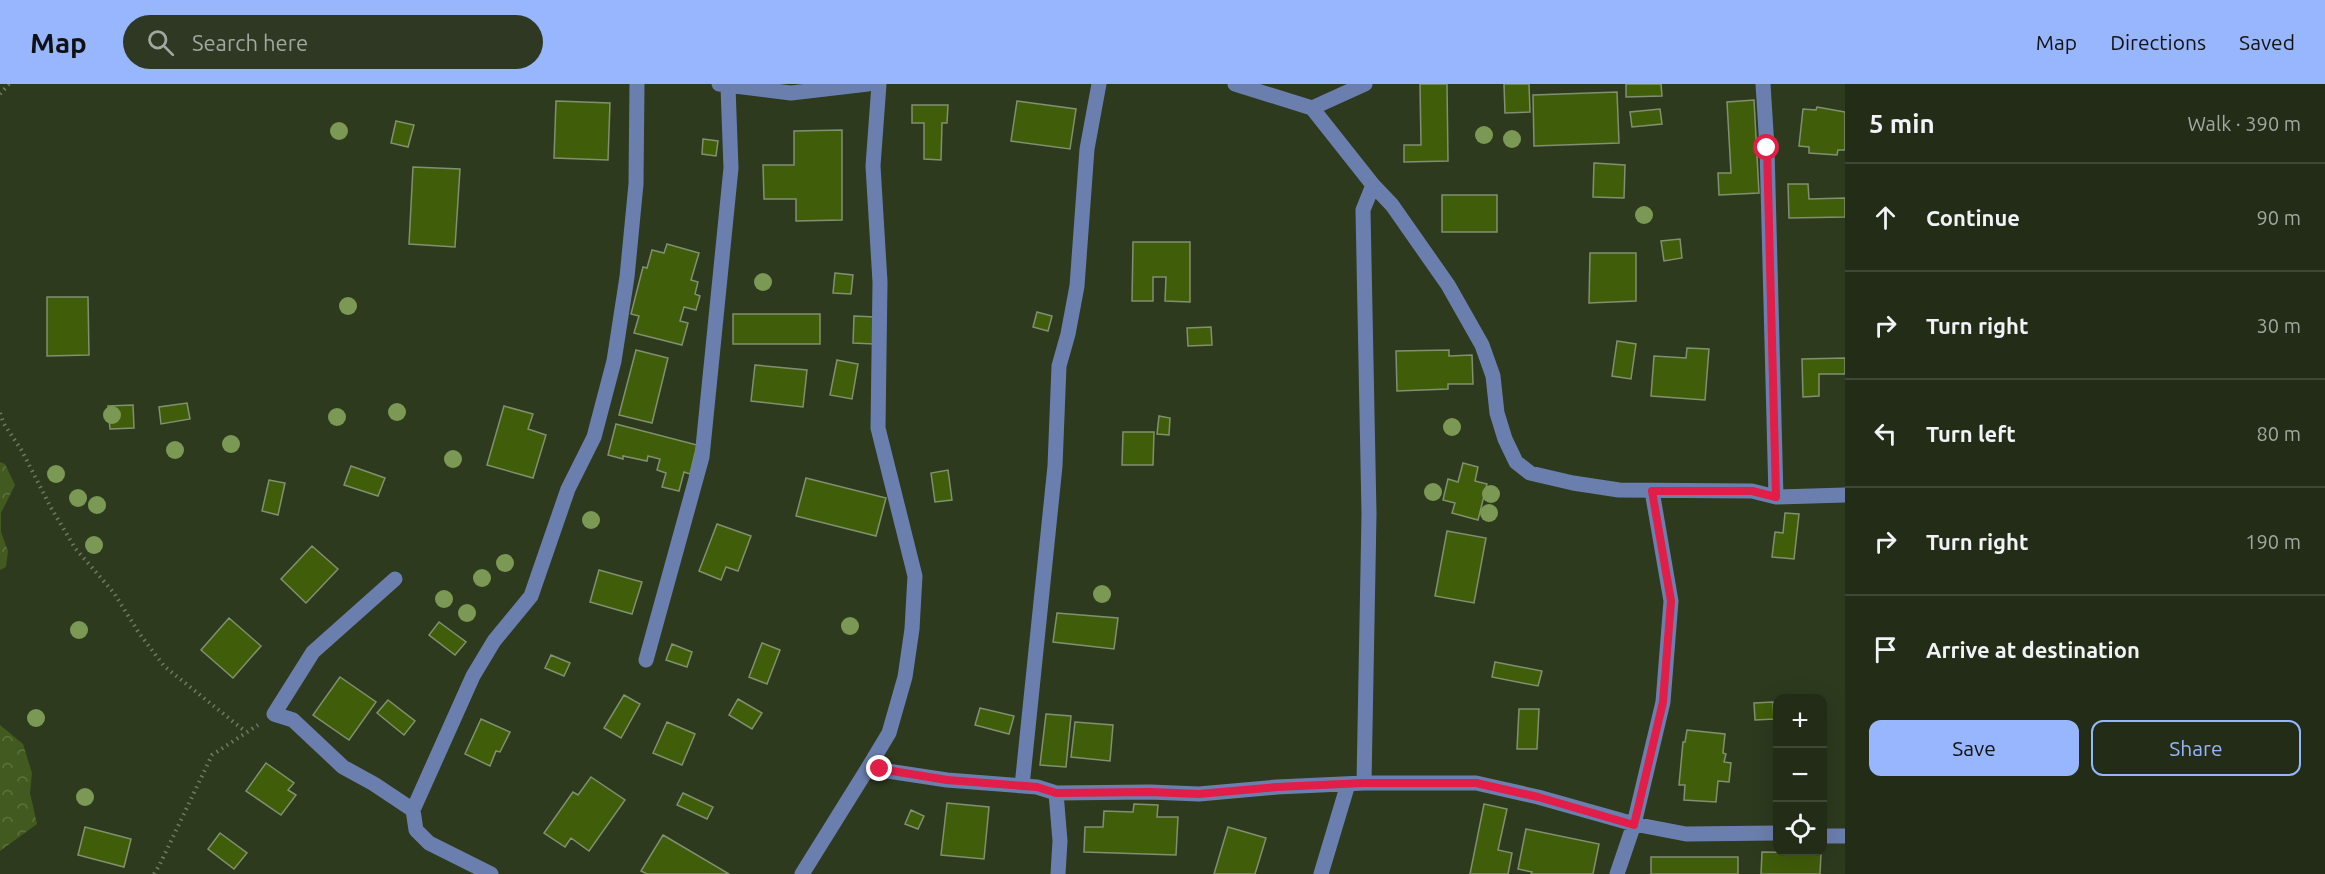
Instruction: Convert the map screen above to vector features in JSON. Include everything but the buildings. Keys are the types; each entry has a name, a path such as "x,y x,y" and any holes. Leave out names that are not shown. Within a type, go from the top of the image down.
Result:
{"street":[{"path":"490,874 429,843 416,830 413,810 473,676 494,641 531,596 568,489 594,437 614,361 627,277 636,184 637,84"},
{"path":"646,660 702,457 731,168 723,85 791,93 868,84"},
{"path":"802,874 889,733 904,677 912,629 915,576 878,428 880,282 873,166 879,84"},
{"path":"1022,786 1054,477 1059,366 1077,286 1087,149 1099,84"},
{"path":"1235,84 1312,108 1373,185 1392,205 1448,285 1482,345 1493,376 1497,413 1502,430 1516,462 1530,473 1619,490 1752,491 1776,497 1845,495"},
{"path":"1312,108 1365,84"},
{"path":"1763,84 1767,148 1776,497"},
{"path":"1364,783 1369,514 1363,210 1373,185"},
{"path":"1617,874 1634,825 1663,702 1671,601 1652,491"},
{"path":"395,579 313,652 274,714 293,720 343,767 413,810"},
{"path":"868,768 947,780 1037,787 1056,793 1199,794 1364,783 1476,783 1538,797 1634,825 1686,834 1773,833"},
{"path":"1321,874 1348,784"},
{"path":"1056,793 1060,842 1058,874"},
{"path":"1827,836 1845,836"}],"path":[{"path":"0,94 9,84"},
{"path":"0,413 4,424 75,548 114,593 164,666 246,732"},
{"path":"154,874 212,755 274,714"}],"green space":[{"path":"0,462 5,464 15,485 1,513 1,532 8,551 6,567 0,570"},
{"path":"0,725 23,744 32,773 30,793 37,824 0,851"}],"route":[{"path":"880,769 947,780 1037,787 1056,793 1199,794 1364,783 1476,783 1538,797 1634,825 1663,702 1671,601 1652,491 1752,491 1776,497 1767,148"}]}
